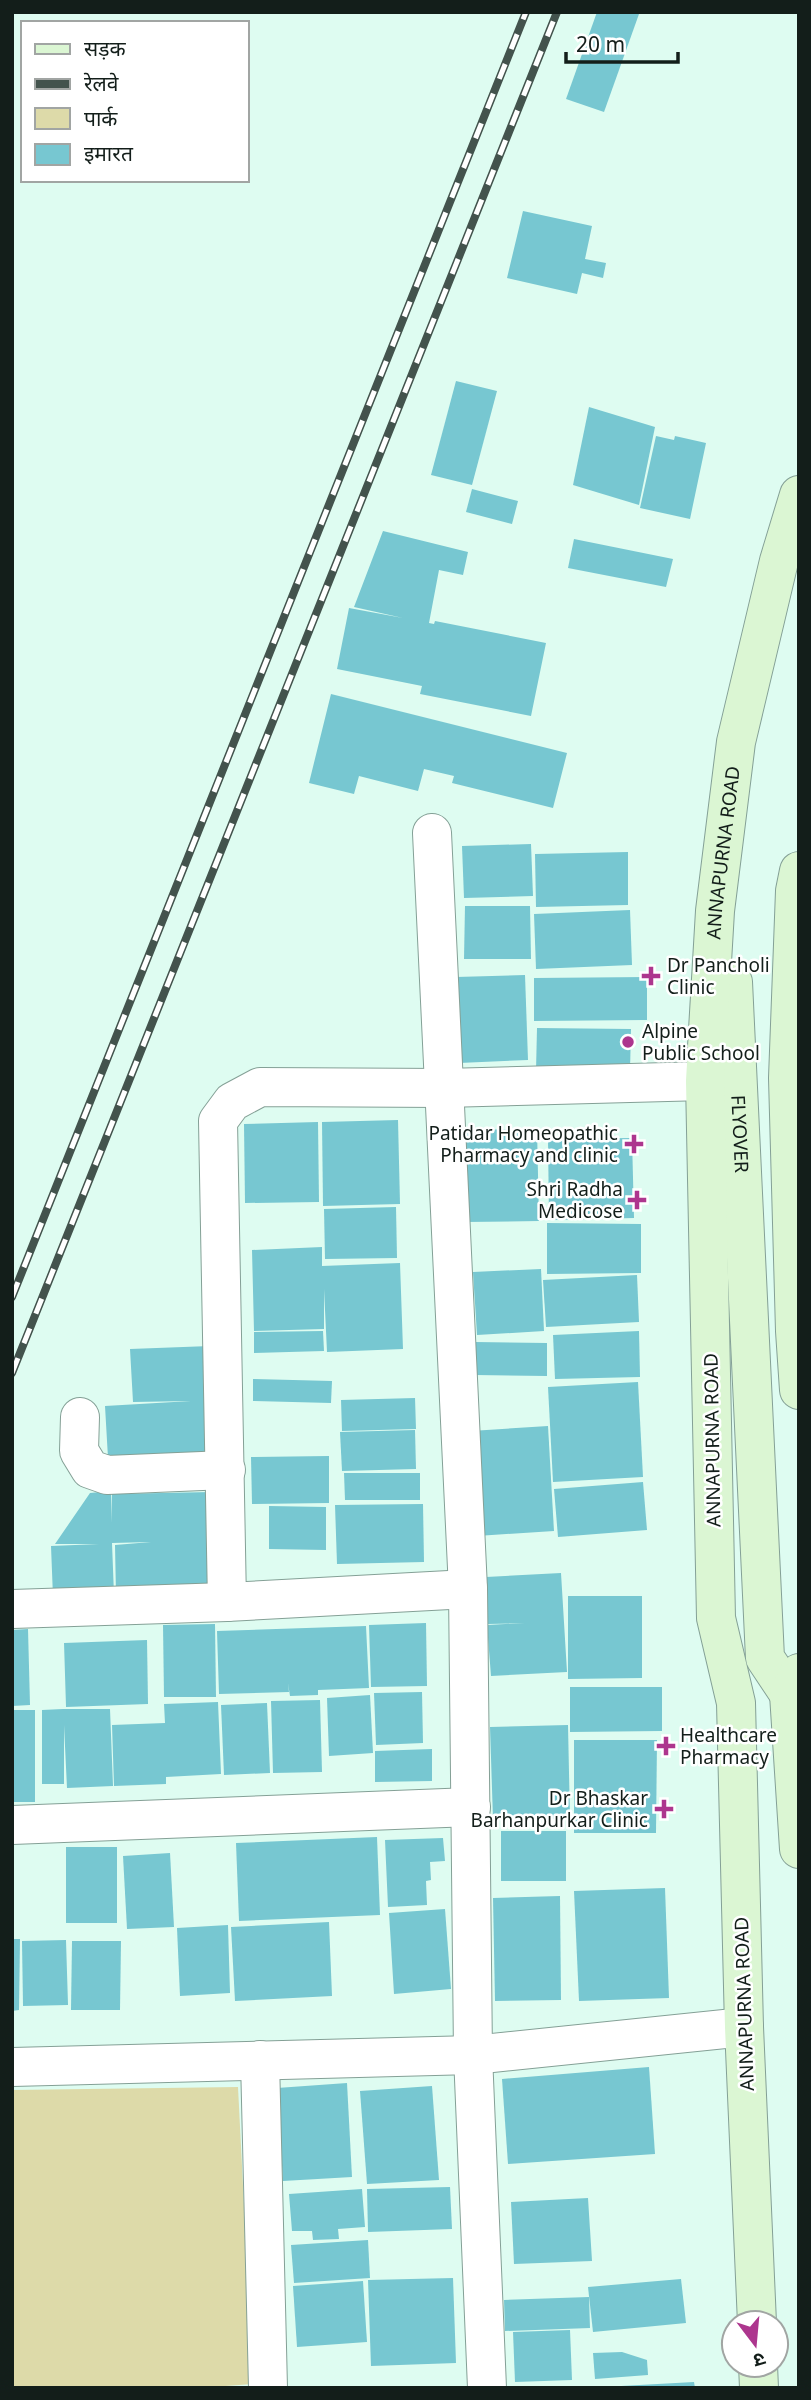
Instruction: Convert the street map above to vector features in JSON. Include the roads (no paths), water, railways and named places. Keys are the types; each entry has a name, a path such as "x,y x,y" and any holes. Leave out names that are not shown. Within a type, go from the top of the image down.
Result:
{"main road":[{"path":"789,567 799,495"},
{"name":"ANNAPURNA ROAD","path":"756,2309 744,2027 736,1703 716,1618 705,1081 715,911 736,742 789,567"},
{"name":"FLYOVER","path":"779,1664 731,951 750,767 789,567"},
{"path":"799,871 795,891 788,1078 799,1390"},
{"path":"736,1703 779,1664"},
{"path":"779,1664 799,1849"}],"street":[{"path":"432,833 468,1589 473,2055 487,2388"},
{"path":"226,1602 226,1470 218,1121 232,1102 260,1087 445,1088 705,1081"},
{"path":"80,1417 79,1451 90,1469 107,1475 226,1470"},
{"path":"12,1609 226,1602 468,1589"},
{"path":"12,1825 471,1807"},
{"path":"12,2067 473,2055 744,2027"},
{"path":"260,2060 268,2388"}],"railway":[{"path":"12,1297 526,12"},
{"path":"12,1373 557,12"}],"place":[{"name":"Dr Pancholi Clinic","path":"651,976"},
{"name":"Alpine Public School","path":"628,1042"},
{"name":"Patidar Homeopathic Pharmacy and clinic","path":"634,1144"},
{"name":"Shri Radha Medicose","path":"637,1200"},
{"name":"Healthcare Pharmacy","path":"666,1746"},
{"name":"Dr Bhaskar Barhanpurkar Clinic","path":"664,1809"}]}
